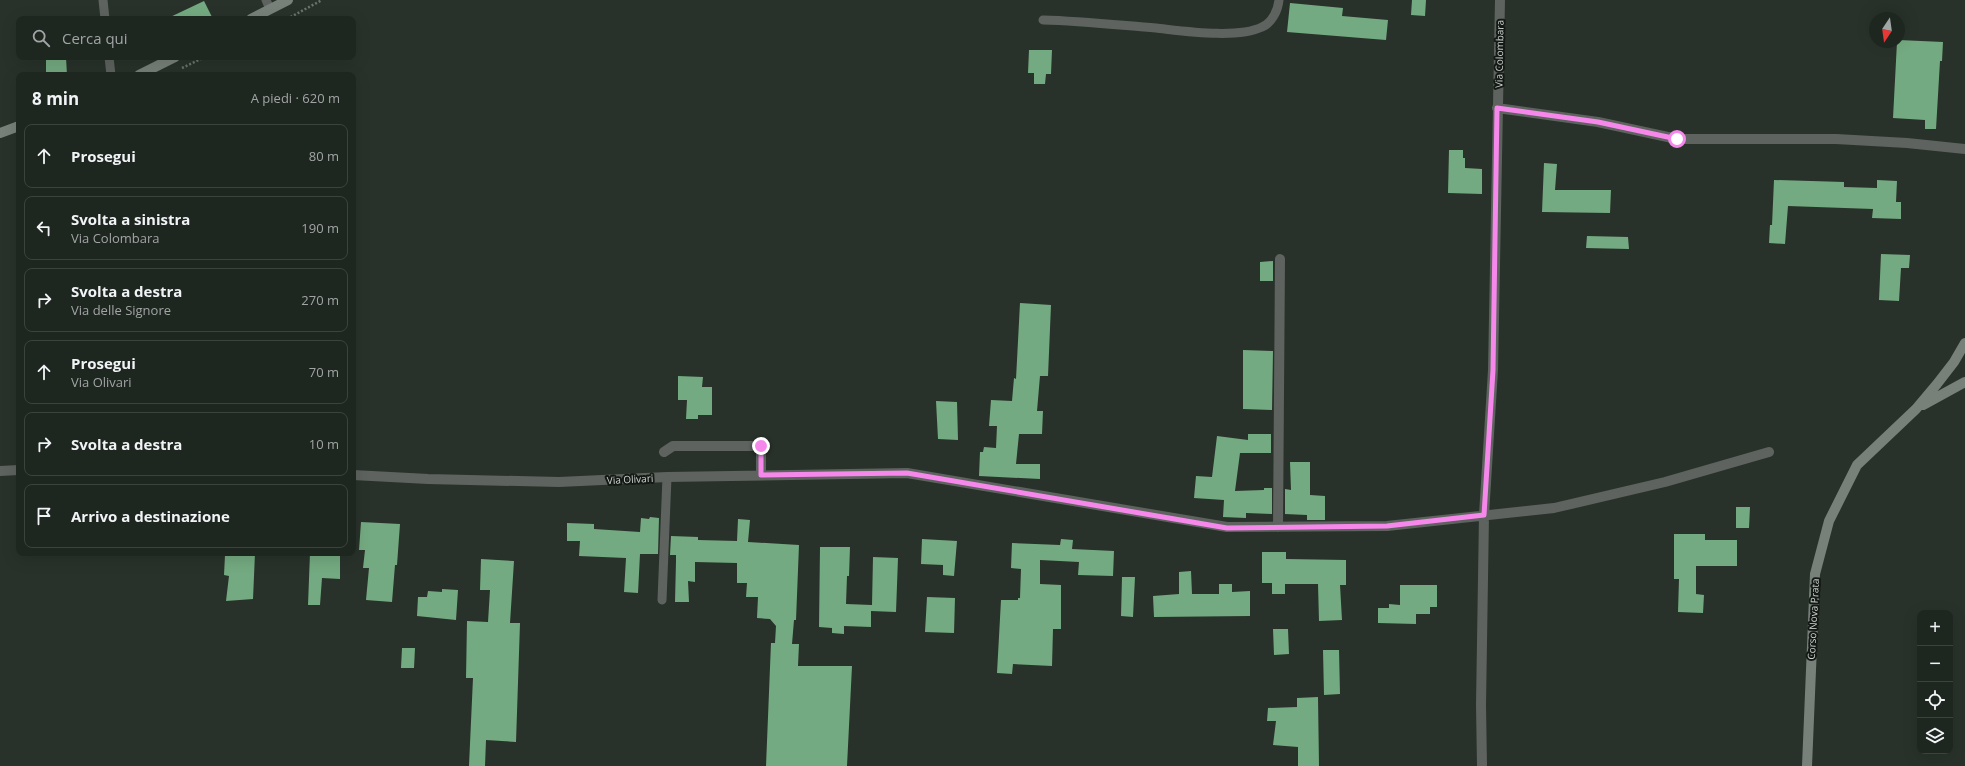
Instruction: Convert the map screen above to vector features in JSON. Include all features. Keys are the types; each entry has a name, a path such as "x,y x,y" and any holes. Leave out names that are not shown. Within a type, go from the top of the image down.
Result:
{"main road":[{"path":"254,16 268,4 288,0"},
{"path":"145,72 169,60"},
{"path":"0,133 16,127"},
{"name":"Corso Nova Prata","path":"1807,766 1815,574 1829,521 1857,465 1916,408 1947,373 1965,344"},
{"name":"Corso Nova Prata","path":"1916,408 1965,382"}],"street":[{"name":"Via Colombara","path":"1482,766 1481,705 1484,515 1493,370 1500,0"},
{"path":"1497,108 1598,122 1677,139 1836,139 1907,143 1965,149"},
{"path":"1278,527 1280,259"},
{"path":"664,452 673,446 761,446 761,475"},
{"name":"Via Olivari","path":"356,475 428,479 559,482 667,477 907,473 1227,528 1387,526 1554,508 1665,482 1769,452"},
{"path":"0,471 16,470"}],"lane":[{"path":"103,0 105,16"},
{"path":"1043,20 1074,21 1196,32 1241,33 1263,27 1272,19 1279,0"},
{"path":"109,60 111,72"},
{"path":"662,600 667,477"}],"path":[{"path":"293,16 322,0"},
{"path":"179,69 198,60"}],"building":[{"path":"1412,0 1426,0 1425,16 1411,15"},
{"path":"204,1 212,16 172,16"},
{"path":"1290,3 1343,8 1342,16 1388,20 1386,40 1287,32"},
{"path":"1905,40 1943,42 1942,61 1940,61 1936,129 1925,129 1925,120 1893,118 1897,48 1905,48"},
{"path":"1029,50 1052,50 1051,74 1046,74 1045,84 1034,84 1034,73 1028,73"},
{"path":"46,60 66,60 67,72 46,72"},
{"path":"1449,150 1463,150 1465,168 1482,169 1482,194 1448,193"},
{"path":"1544,163 1557,164 1555,190 1611,190 1610,213 1542,212"},
{"path":"1774,180 1844,182 1844,187 1877,188 1877,180 1897,181 1896,202 1901,202 1901,219 1872,218 1873,209 1788,206 1785,244 1769,243 1770,225 1772,225"},
{"path":"1587,236 1628,237 1629,249 1586,248"},
{"path":"1881,254 1910,255 1909,268 1901,268 1899,301 1879,300"},
{"path":"1273,261 1273,281 1260,281 1260,262"},
{"path":"1020,303 1051,305 1048,376 1040,376 1037,411 1043,411 1042,434 1019,434 1016,464 1040,464 1040,479 979,476 980,452 983,452 984,447 996,448 997,426 989,426 991,400 1012,401 1014,378 1016,379"},
{"path":"1243,350 1273,351 1272,410 1243,409"},
{"path":"678,376 703,377 702,387 712,387 712,415 698,415 698,419 686,419 687,400 678,400"},
{"path":"936,401 957,402 958,440 938,439"},
{"path":"1248,434 1271,434 1271,453 1240,453 1235,491 1264,490 1264,488 1272,488 1272,514 1246,513 1246,518 1223,517 1224,500 1194,498 1196,476 1212,477 1217,436 1248,440"},
{"path":"1290,462 1310,462 1310,495 1325,496 1325,520 1307,520 1307,515 1285,514 1285,489 1291,490"},
{"path":"1736,507 1750,507 1749,528 1736,528"},
{"path":"650,517 659,518 658,554 640,554 638,593 624,592 626,558 579,556 580,541 567,541 567,523 594,524 594,529 640,532 641,518 649,519"},
{"path":"738,519 750,520 748,542 799,545 796,620 794,620 792,644 799,644 798,666 852,666 847,766 766,766 771,643 775,643 776,626 770,619 757,618 758,597 746,597 747,583 737,583 737,563 695,562 695,582 688,581 689,602 675,602 676,555 670,555 671,536 698,537 698,540 737,541"},
{"path":"361,522 400,524 392,602 366,600 369,568 363,568 365,550 359,550"},
{"path":"1674,534 1705,534 1705,540 1737,540 1737,566 1696,566 1696,594 1704,595 1703,613 1678,612 1679,579 1674,579"},
{"path":"922,539 957,541 954,576 943,575 943,565 921,564"},
{"path":"1061,539 1073,540 1072,549 1114,551 1113,576 1078,575 1079,562 1040,560 1040,584 1061,585 1061,629 1053,629 1052,666 1013,664 1012,674 997,673 1001,600 1018,600 1018,598 1020,598 1021,569 1011,568 1012,543 1060,545"},
{"path":"820,547 850,547 846,604 872,605 873,557 898,558 896,612 871,611 871,627 844,626 844,634 832,633 832,628 819,627"},
{"path":"1262,552 1286,552 1286,559 1346,560 1346,585 1340,585 1342,620 1319,621 1318,584 1285,584 1285,594 1272,594 1272,583 1262,583"},
{"path":"225,556 255,556 253,599 226,601 229,576 224,575"},
{"path":"310,556 340,556 340,579 322,578 320,605 308,605"},
{"path":"481,559 514,561 510,623 520,623 516,742 486,740 485,766 469,766 473,678 466,678 467,621 488,622 490,590 480,590"},
{"path":"1191,571 1192,594 1219,594 1219,584 1232,584 1232,592 1250,591 1250,616 1154,617 1153,596 1179,594 1179,572"},
{"path":"1122,577 1135,577 1133,617 1121,616"},
{"path":"1400,585 1437,585 1437,607 1430,607 1430,614 1416,614 1416,624 1378,623 1378,608 1389,608 1389,604 1400,605"},
{"path":"442,589 458,590 456,620 417,616 418,597 427,597 428,591 442,592"},
{"path":"927,597 955,598 954,633 925,632"},
{"path":"1273,629 1288,629 1289,654 1274,655"},
{"path":"402,648 415,648 414,668 401,668"},
{"path":"1323,650 1339,650 1340,694 1324,695"},
{"path":"1318,697 1319,766 1298,766 1298,747 1273,745 1276,721 1267,721 1268,708 1297,707 1297,698"}],"route":[{"path":"761,446 761,475 907,473 1227,528 1387,526 1484,515 1493,370 1497,108 1598,122 1677,139"}]}
